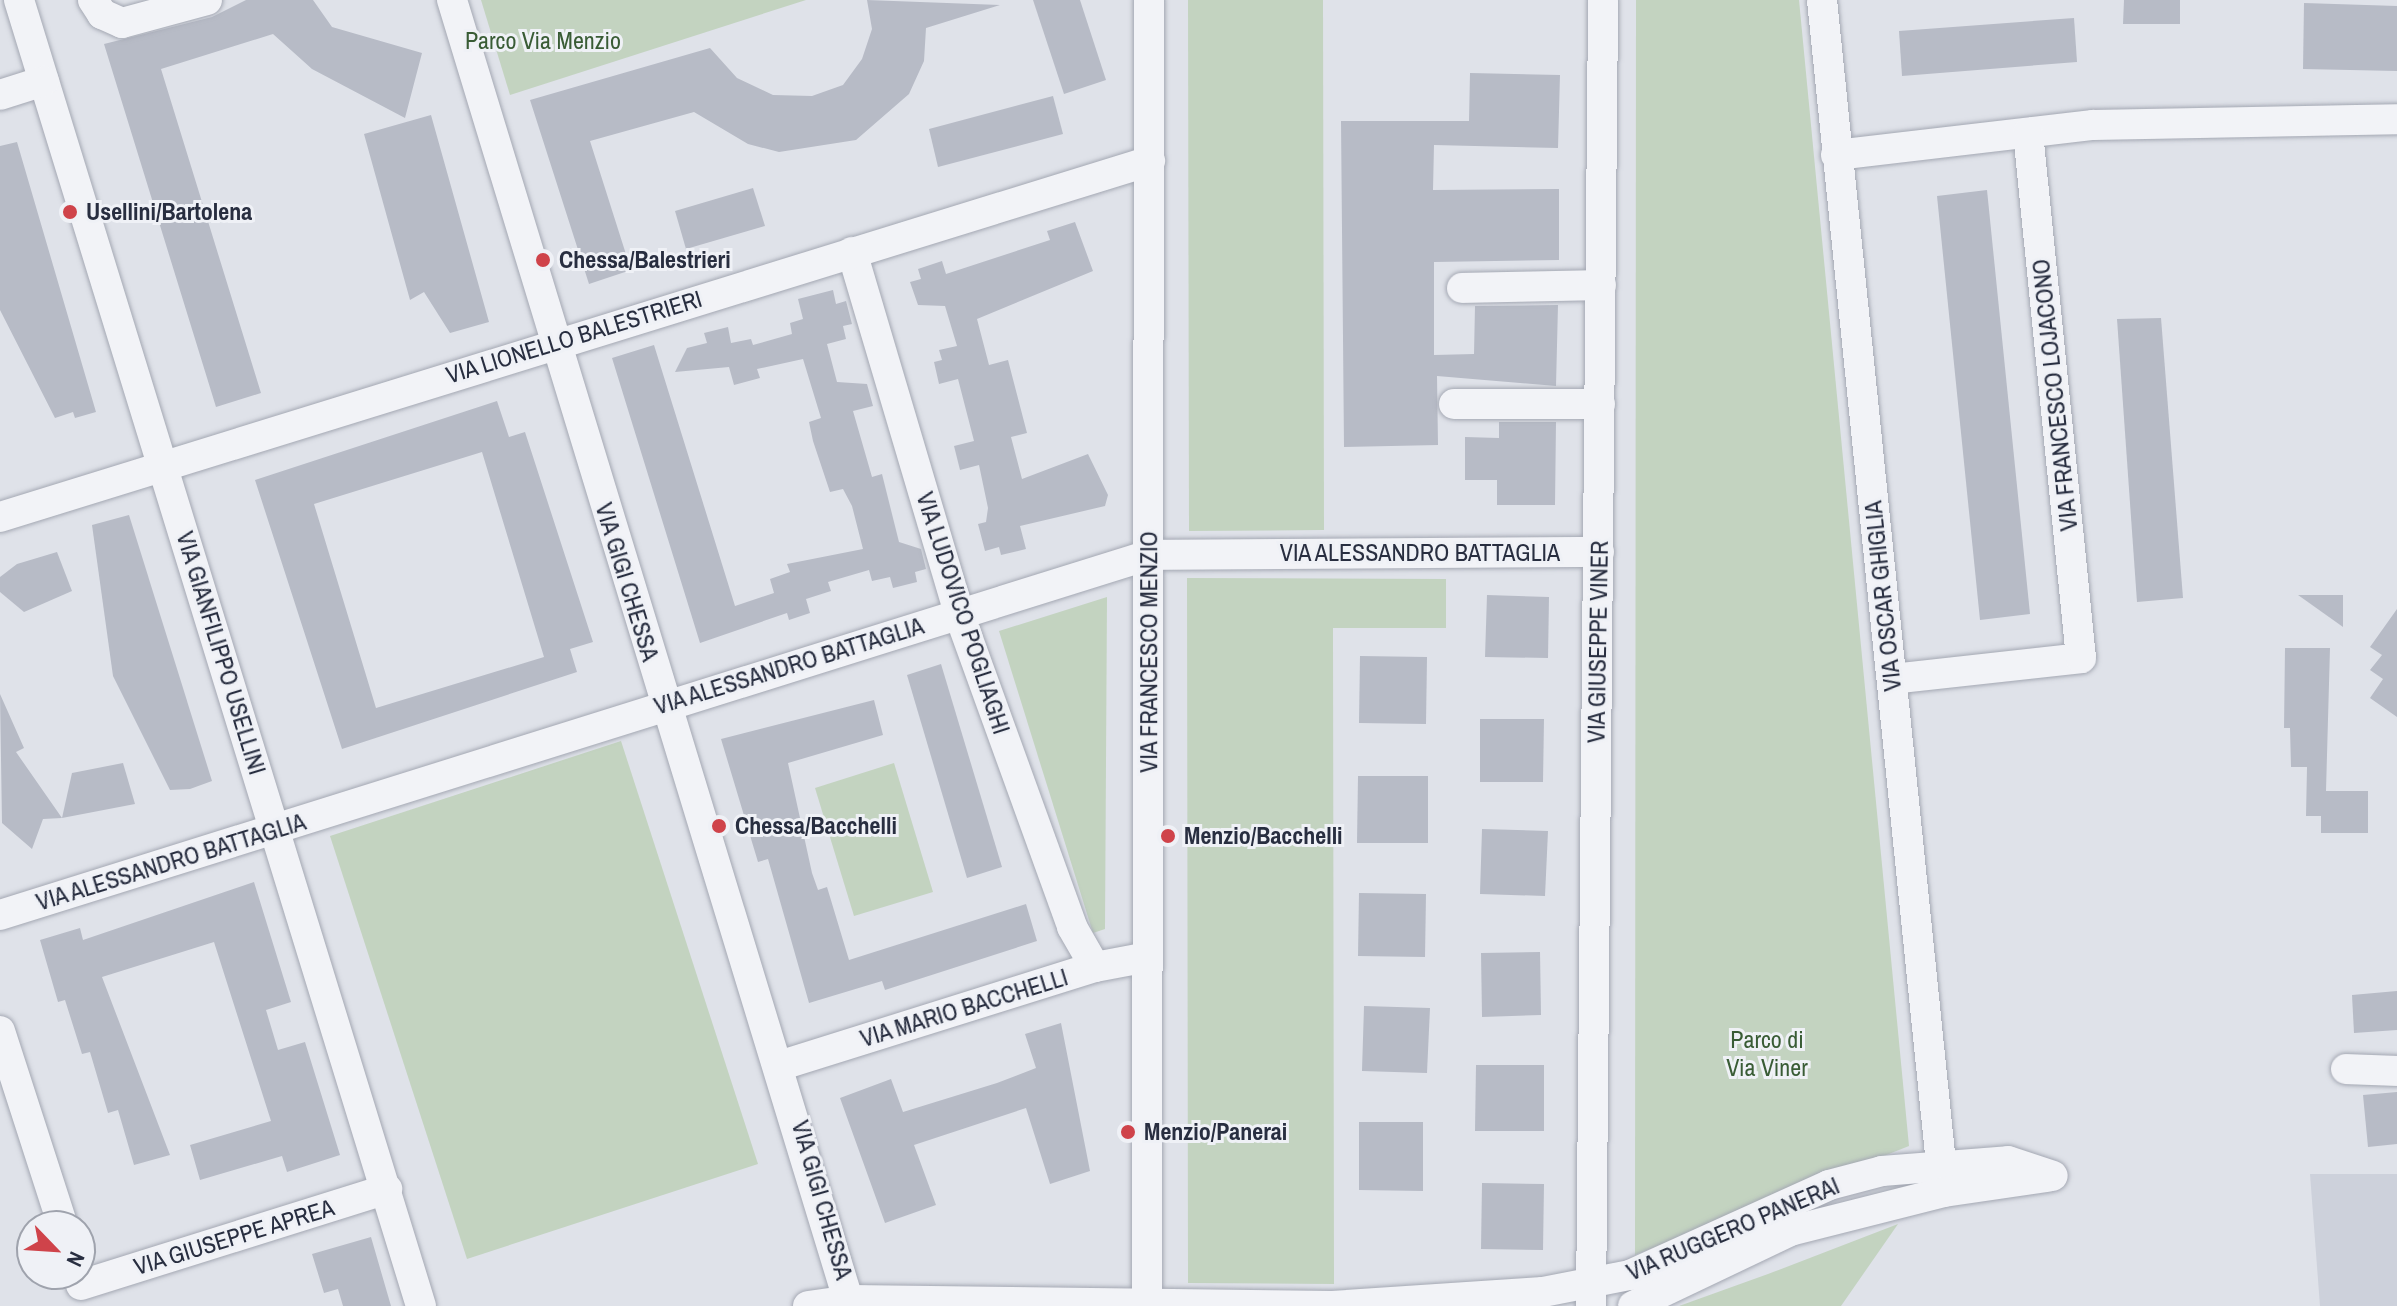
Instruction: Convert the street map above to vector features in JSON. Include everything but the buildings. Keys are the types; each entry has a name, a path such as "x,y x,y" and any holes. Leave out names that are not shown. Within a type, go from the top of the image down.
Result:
{"street":[{"name":"VIA GIANFILIPPO USELLINI","path":"19,0 421,1306"},
{"path":"93,0 102,14 122,23 207,0"},
{"name":"VIA GIGI CHESSA","path":"452,0 664,704 782,1065 850,1303"},
{"name":"VIA FRANCESCO MENZIO","path":"1147,1305 1149,0"},
{"name":"VIA GIUSEPPE VINER","path":"1591,1296 1603,0"},
{"name":"VIA OSCAR GHIGLIA","path":"1822,0 1944,1192"},
{"path":"0,95 44,81"},
{"path":"1836,155 2093,125 2397,119"},
{"name":"VIA FRANCESCO LOJACONO","path":"1892,679 2081,658 2028,133"},
{"name":"VIA LIONELLO BALESTRIERI","path":"0,517 1150,161"},
{"name":"VIA LUDOVICO POGLIAGHI","path":"852,252 959,614 1072,927 1095,967"},
{"path":"1462,288 1601,285"},
{"path":"1454,404 1600,404"},
{"name":"VIA ALESSANDRO BATTAGLIA","path":"0,915 664,704 1149,555 1599,552"},
{"name":"VIA MARIO BACCHELLI","path":"782,1065 1095,967 1148,957"},
{"path":"0,1031 58,1210"},
{"path":"2346,1069 2397,1071"},
{"name":"VIA RUGGERO PANERAI","path":"808,1306 850,1303 1403,1304 1591,1296 1829,1185 1939,1161 2008,1161 2053,1176 1944,1192 1790,1231 1633,1306"},
{"name":"VIA GIUSEPPE APREA","path":"96,1283 387,1189"}],"shaded area":[{"path":"2310,1174 2397,1174 2397,1306 2320,1306"}],"green space":[{"name":"Parco Via Menzio","path":"481,0 806,0 510,95"},
{"path":"1188,0 1323,0 1324,530 1189,531"},
{"name":"Parco di Via Viner","path":"1636,0 1799,0 1909,1146 1635,1255"},
{"path":"1187,578 1446,579 1446,628 1333,628 1334,1284 1188,1283"},
{"path":"1107,597 1105,929 1093,933 999,631"},
{"path":"621,741 758,1164 467,1259 330,836"},
{"path":"894,763 933,892 854,916 815,788"},
{"path":"1898,1224 1841,1306 1679,1306 1768,1274"}],"place":[{"name":"Usellini/Bartolena","path":"70,212"},
{"name":"Chessa/Balestrieri","path":"543,260"},
{"name":"Chessa/Bacchelli","path":"719,826"},
{"name":"Menzio/Bacchelli","path":"1168,836"},
{"name":"Menzio/Panerai","path":"1128,1132"}]}
